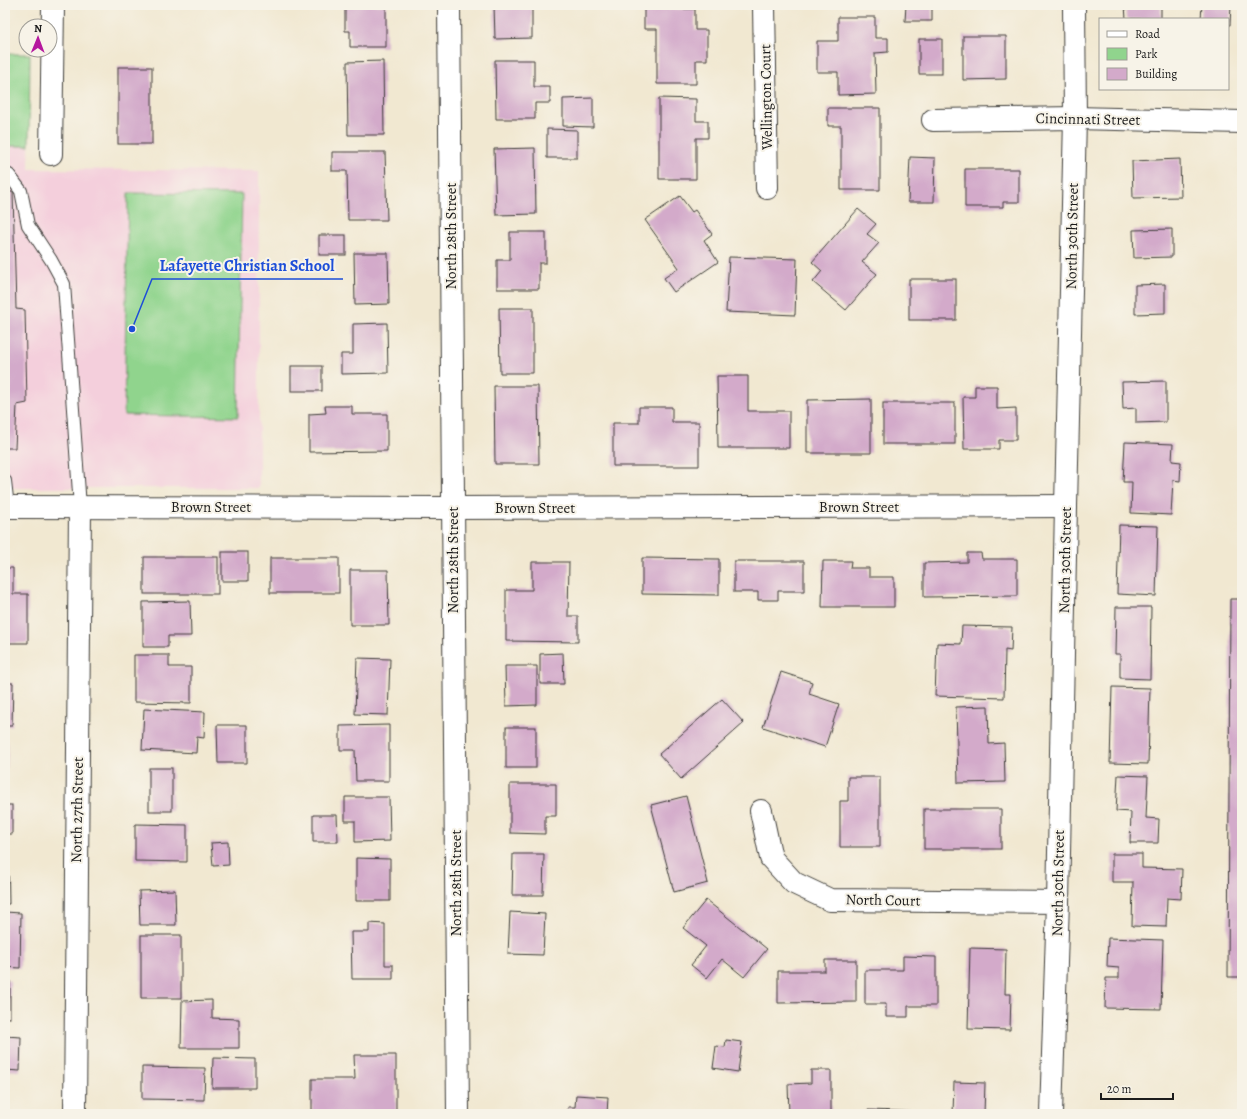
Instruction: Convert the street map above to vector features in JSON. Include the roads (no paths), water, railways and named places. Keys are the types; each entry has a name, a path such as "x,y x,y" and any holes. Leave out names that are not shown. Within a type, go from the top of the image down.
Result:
{"street":[{"path":"51,154 53,5"},
{"name":"North 28th Street","path":"449,5 458,1114"},
{"name":"Wellington Court","path":"764,5 767,188"},
{"name":"North 30th Street","path":"1051,1114 1058,902 1075,118 1074,5"},
{"name":"Cincinnati Street","path":"933,120 1075,118 1242,122"},
{"name":"Brown Street","path":"6,507 453,508 1066,506"},
{"name":"North 27th Street","path":"74,1114 80,507"},
{"name":"North Court","path":"761,811 771,858 794,883 830,900 1058,902"}],"lane":[{"path":"5,173 9,175 21,191 28,225 51,260 64,284 80,507"},
{"path":"5,481 6,507"}],"place":[{"name":"Lafayette Christian School","path":"132,329"}]}
